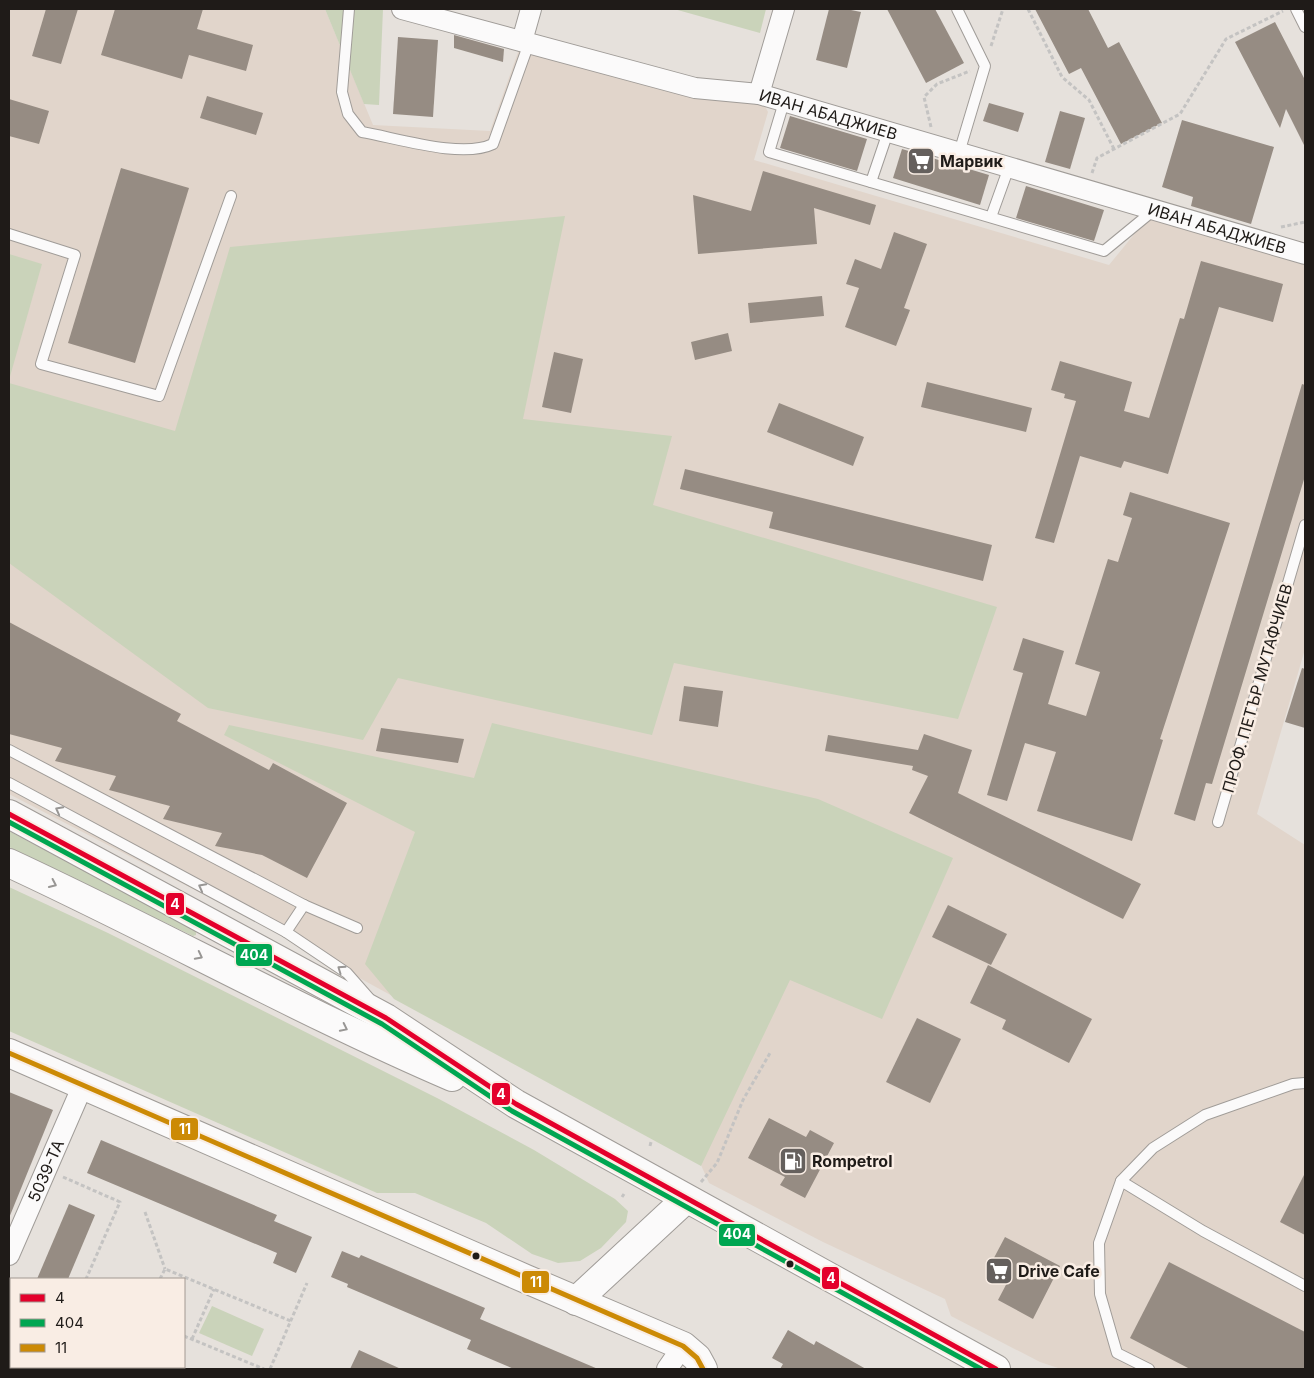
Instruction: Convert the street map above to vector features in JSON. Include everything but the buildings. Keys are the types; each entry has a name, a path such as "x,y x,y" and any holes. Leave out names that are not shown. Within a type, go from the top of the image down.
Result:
{"main road":[{"path":"9,814 386,1018 516,1104 996,1369"},
{"path":"9,863 72,892 372,1042 516,1104"},
{"path":"9,1053 683,1346 697,1358 703,1369"},
{"path":"576,1301 686,1199"}],"street":[{"name":"ИВАН АБАДЖИЕВ","path":"402,9 695,88 759,94 1305,254"},
{"path":"525,42 531,9"},
{"path":"759,94 784,9"},
{"name":"5039-ТА","path":"9,1255 84,1085"},
{"path":"667,1369 683,1346"}],"lane":[{"path":"349,9 342,92 348,114 362,132 463,151 482,149 494,144 525,42"},
{"path":"957,9 985,66 959,153"},
{"path":"1296,9 1305,27"},
{"path":"784,102 768,152 990,218 1104,251 1154,210"},
{"path":"871,182 888,132"},
{"path":"990,218 1009,167"},
{"path":"9,234 75,256 41,364 160,396 230,196"},
{"name":"ПРОФ. ПЕТЪР МУТАФЧИЕВ","path":"1218,822 1305,525"},
{"path":"9,750 304,905 357,928"},
{"path":"9,783 286,932 347,973 386,1018"},
{"path":"286,932 304,905"},
{"path":"1149,1369 1118,1353 1100,1294 1099,1244 1121,1181 1153,1148 1205,1115 1293,1084 1305,1083"},
{"path":"1121,1181 1203,1231 1305,1286"}],"path":[{"path":"934,146 924,98 936,84 985,66 1002,9"},
{"path":"1028,9 1062,77 1089,100 1114,149"},
{"path":"1087,190 1097,158 1180,114 1226,40 1288,9"},
{"path":"686,1199 717,1163 743,1100 770,1053"},
{"path":"46,1170 120,1202 86,1278"},
{"path":"145,1212 165,1269 160,1278"},
{"path":"165,1269 291,1321"},
{"path":"270,1369 307,1283"},
{"path":"192,1340 214,1289"},
{"path":"185,1336 264,1369"}],"shaded area":[{"path":"9,9 325,9 373,125 490,131 522,41 759,94 768,112 754,160 1109,265 1154,210 1305,254 1305,649 1257,814 1305,845 1305,1369 1061,1369 1040,1362 951,1316 945,1299 823,1242 709,1183 701,1165 259,923 9,794"}],"green space":[{"path":"325,9 383,9 379,105 364,104"},
{"path":"674,9 766,9 760,33"},
{"path":"565,216 523,419 672,436 653,505 997,607 958,719 674,663 652,735 398,678 363,740 208,708 9,563 9,383 175,431 230,247"},
{"path":"9,254 42,264 9,380"},
{"path":"492,723 818,799 953,858 882,1019 790,980 701,1166 394,999 365,964 415,832 224,735 229,725 474,778"},
{"path":"9,831 196,931 196,935 193,936 9,847"},
{"path":"9,887 108,933 439,1099 534,1150 615,1199 628,1211 626,1222 601,1248 580,1261 558,1263 532,1254 486,1223 415,1193 377,1193 9,1031"},
{"path":"212,1306 264,1329 252,1356 199,1333"}],"transit line":[{"name":"4","path":"9,814 386,1018 516,1104 996,1369"},
{"name":"404","path":"9,822 382,1024 512,1111 981,1369"},
{"name":"11","path":"9,1053 683,1346 697,1358 703,1369"}],"place":[{"name":"Марвик","path":"921,161"},
{"name":"Rompetrol","path":"793,1161"},
{"name":"Drive Cafe","path":"999,1271"}]}
